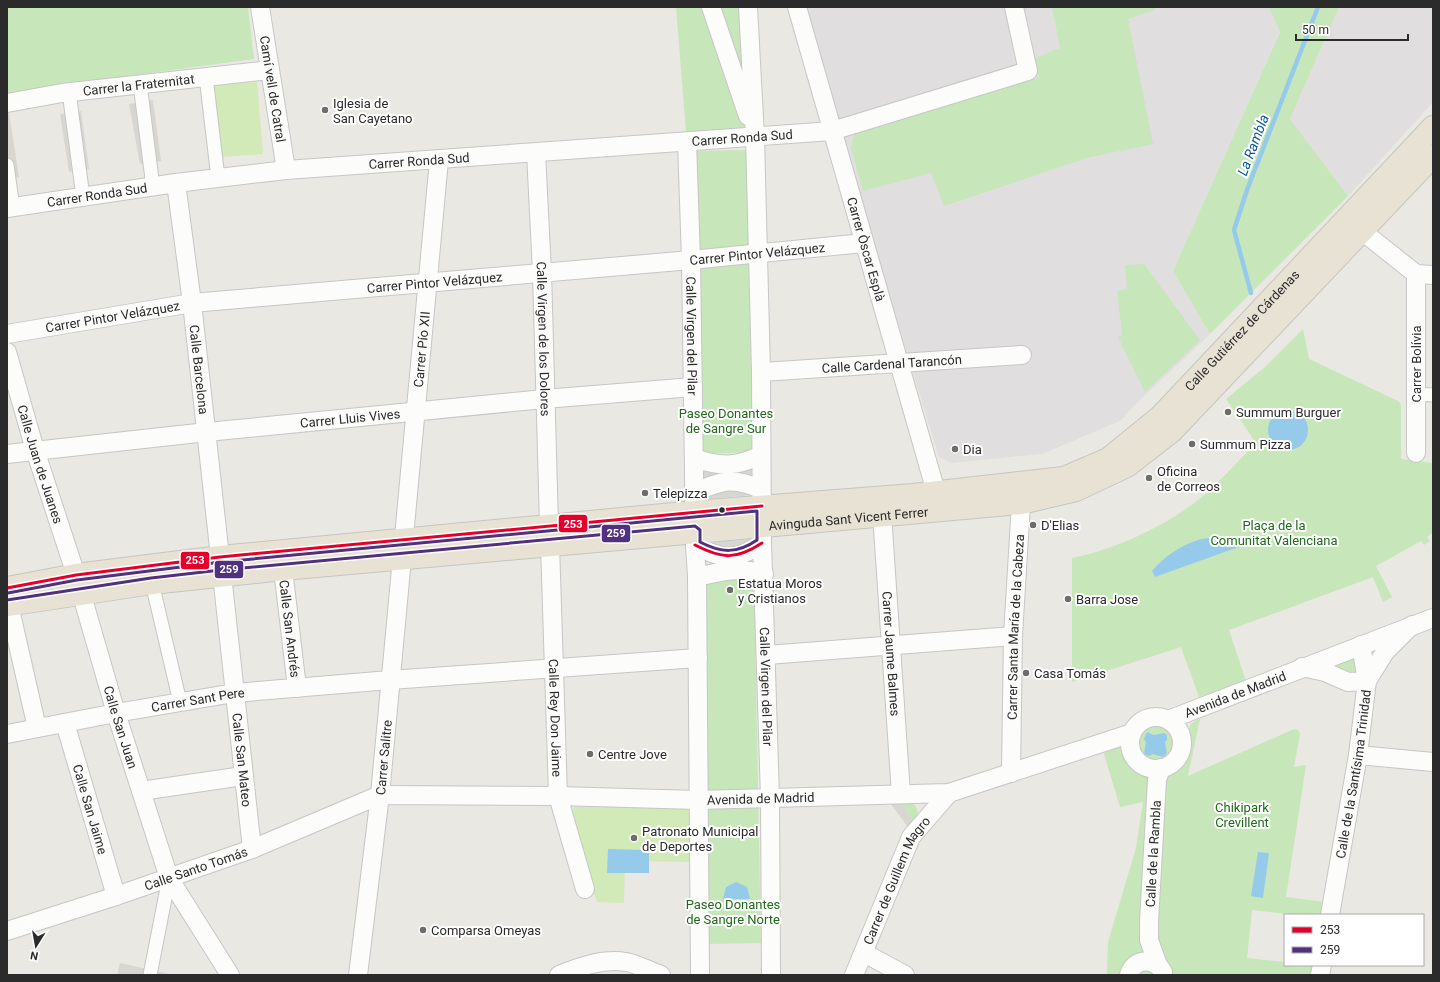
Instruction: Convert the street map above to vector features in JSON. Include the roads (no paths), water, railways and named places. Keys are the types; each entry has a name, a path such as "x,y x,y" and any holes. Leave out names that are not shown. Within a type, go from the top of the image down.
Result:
{"highway":[{"name":"Calle Gutiérrez de Cárdenas","path":"1018,482 1064,478 1108,458 1161,416 1433,127"},
{"name":"Calle Gutiérrez de Cárdenas","path":"1021,503 1084,487 1126,466 1172,431 1433,156"},
{"name":"Avinguda Sant Vicent Ferrer","path":"762,516 1018,482"},
{"name":"Avinguda Sant Vicent Ferrer","path":"8,600 79,584 221,566 402,548 695,520 762,516 882,514 1021,503"},
{"name":"Avinguda Sant Vicent Ferrer","path":"79,584 152,583 221,566 283,569 402,548"}],"street":[{"name":"Camí vell de Catral","path":"260,7 286,170"},
{"path":"711,7 755,137"},
{"name":"Calle Virgen del Pilar","path":"748,7 755,137 761,372 762,516 770,798 771,975"},
{"name":"Carrer Òscar Esplà","path":"797,7 936,492"},
{"name":"Carrer Ronda Sud","path":"10,208 176,183 286,170 832,131 1028,71 1014,7"},
{"name":"Carrer la Fraternitat","path":"7,103 69,92 270,70"},
{"path":"206,77 218,178"},
{"path":"140,84 153,187"},
{"path":"69,92 83,197"},
{"name":"Calle Virgen del Pilar","path":"687,142 691,260 697,577 697,800 700,975"},
{"name":"Calle Virgen de los Dolores","path":"536,153 542,272 544,399 549,535"},
{"name":"Carrer Pío XII","path":"402,548 439,160"},
{"path":"7,165 10,208"},
{"name":"Calle Barcelona","path":"176,183 192,304 221,566"},
{"name":"Carrer Bolívia","path":"1362,231 1425,275 1415,394 1416,453"},
{"name":"Carrer Pintor Velázquez","path":"7,334 192,304 428,284 542,272 691,260 864,243"},
{"name":"Calle Juan de Juanes","path":"7,352 35,450 79,584"},
{"name":"Calle Cardenal Tarancón","path":"761,372 1022,355"},
{"name":"Carrer Lluis Vives","path":"7,454 207,432 544,399 693,387"},
{"path":"1415,394 1433,395"},
{"path":"694,458 712,465 728,466 751,460 761,455"},
{"path":"728,480 745,482 762,516 749,553 730,558 713,555 695,520 728,480"},
{"name":"Carrer Santa María de la Cabeza","path":"1011,772 1013,636 1021,503 1018,482"},
{"name":"Carrer Jaume Balmes","path":"882,514 890,645 902,794"},
{"name":"Calle Rey Don Jaime","path":"549,535 558,796 585,889"},
{"name":"Carrer Salitre","path":"358,975 380,795 402,548"},
{"name":"Calle San Mateo","path":"221,566 252,849"},
{"name":"Calle San Andrés","path":"283,569 297,688"},
{"path":"697,577 730,570 746,569 764,574"},
{"path":"152,583 180,702"},
{"name":"Calle San Juan","path":"79,584 116,713 169,878 230,975"},
{"path":"8,600 37,728"},
{"name":"Avenida de Madrid","path":"1168,720 1302,667 1433,618"},
{"name":"Calle de la Santísima Trinidad","path":"1330,914 1358,755 1367,681 1385,652 1412,625"},
{"path":"767,655 1013,636"},
{"path":"1361,645 1367,681"},
{"name":"Carrer Sant Pere","path":"7,734 116,713 234,693 390,680 554,670 698,658"},
{"name":"Avenida de Madrid","path":"1302,667 1325,672 1348,682 1367,681"},
{"path":"1160,717 1168,720 1175,725 1180,732 1182,741 1181,749 1172,763 1161,768 1148,768 1134,758 1131,750 1132,733 1136,726 1143,720 1160,717"},
{"name":"Calle San Jaime","path":"64,723 116,896"},
{"name":"Avenida de Madrid","path":"380,795 558,796 697,800 949,793 1132,733"},
{"path":"1358,755 1433,762"},
{"name":"Calle de la Rambla","path":"1161,768 1157,780 1149,940 1161,970"},
{"path":"141,792 244,776"},
{"name":"Carrer de Guillem Magro","path":"854,975 911,837 949,793"},
{"name":"Calle Santo Tomás","path":"7,931 116,896 252,849 380,795"},
{"path":"150,975 169,878"},
{"name":"Calle de la Rambla","path":"1133,969 1149,940"},
{"path":"864,953 905,975"},
{"path":"1133,969 1148,961 1161,970"},
{"path":"559,975 595,962 623,962 661,975"}],"water":[{"path":"1292,410 1299,413 1305,419 1308,430 1307,438 1299,447 1292,450 1284,450 1277,447 1269,438 1268,426 1271,419 1280,411"},
{"path":"1208,538 1241,546 1155,577 1152,571 1170,554 1192,542"},
{"path":"1147,732 1154,735 1164,733 1167,735 1167,740 1165,742 1167,753 1163,757 1153,754 1149,756 1144,754 1146,742 1144,739"},
{"path":"608,849 649,850 649,873 607,873"},
{"path":"1258,852 1269,853 1263,898 1251,896"},
{"path":"736,882 747,887 750,899 723,899 726,887"}],"waterway":[{"name":"La Rambla","path":"1251,293 1234,230 1247,190 1318,7"}],"place":[{"name":"Iglesia de San Cayetano","path":"325,110"},
{"name":"Summum Burguer","path":"1228,412"},
{"name":"Summum Pizza","path":"1192,444"},
{"name":"Dia","path":"955,449"},
{"name":"Oficina de Correos","path":"1149,478"},
{"name":"Telepizza","path":"645,493"},
{"name":"D'Elias","path":"1033,525"},
{"name":"Estatua Moros y Cristianos","path":"730,590"},
{"name":"Barra Jose","path":"1068,599"},
{"name":"Casa Tomás","path":"1026,673"},
{"name":"Centre Jove","path":"590,754"},
{"name":"Patronato Municipal de Deportes","path":"634,838"},
{"name":"Comparsa Omeyas","path":"423,930"}],"park label":[{"name":"Paseo Donantes de Sangre Sur","path":"726,420"},
{"name":"Plaça de la Comunitat Valenciana","path":"1274,532"},
{"name":"Chikipark Crevillent","path":"1242,814"},
{"name":"Paseo Donantes de Sangre Norte","path":"733,912"}]}
